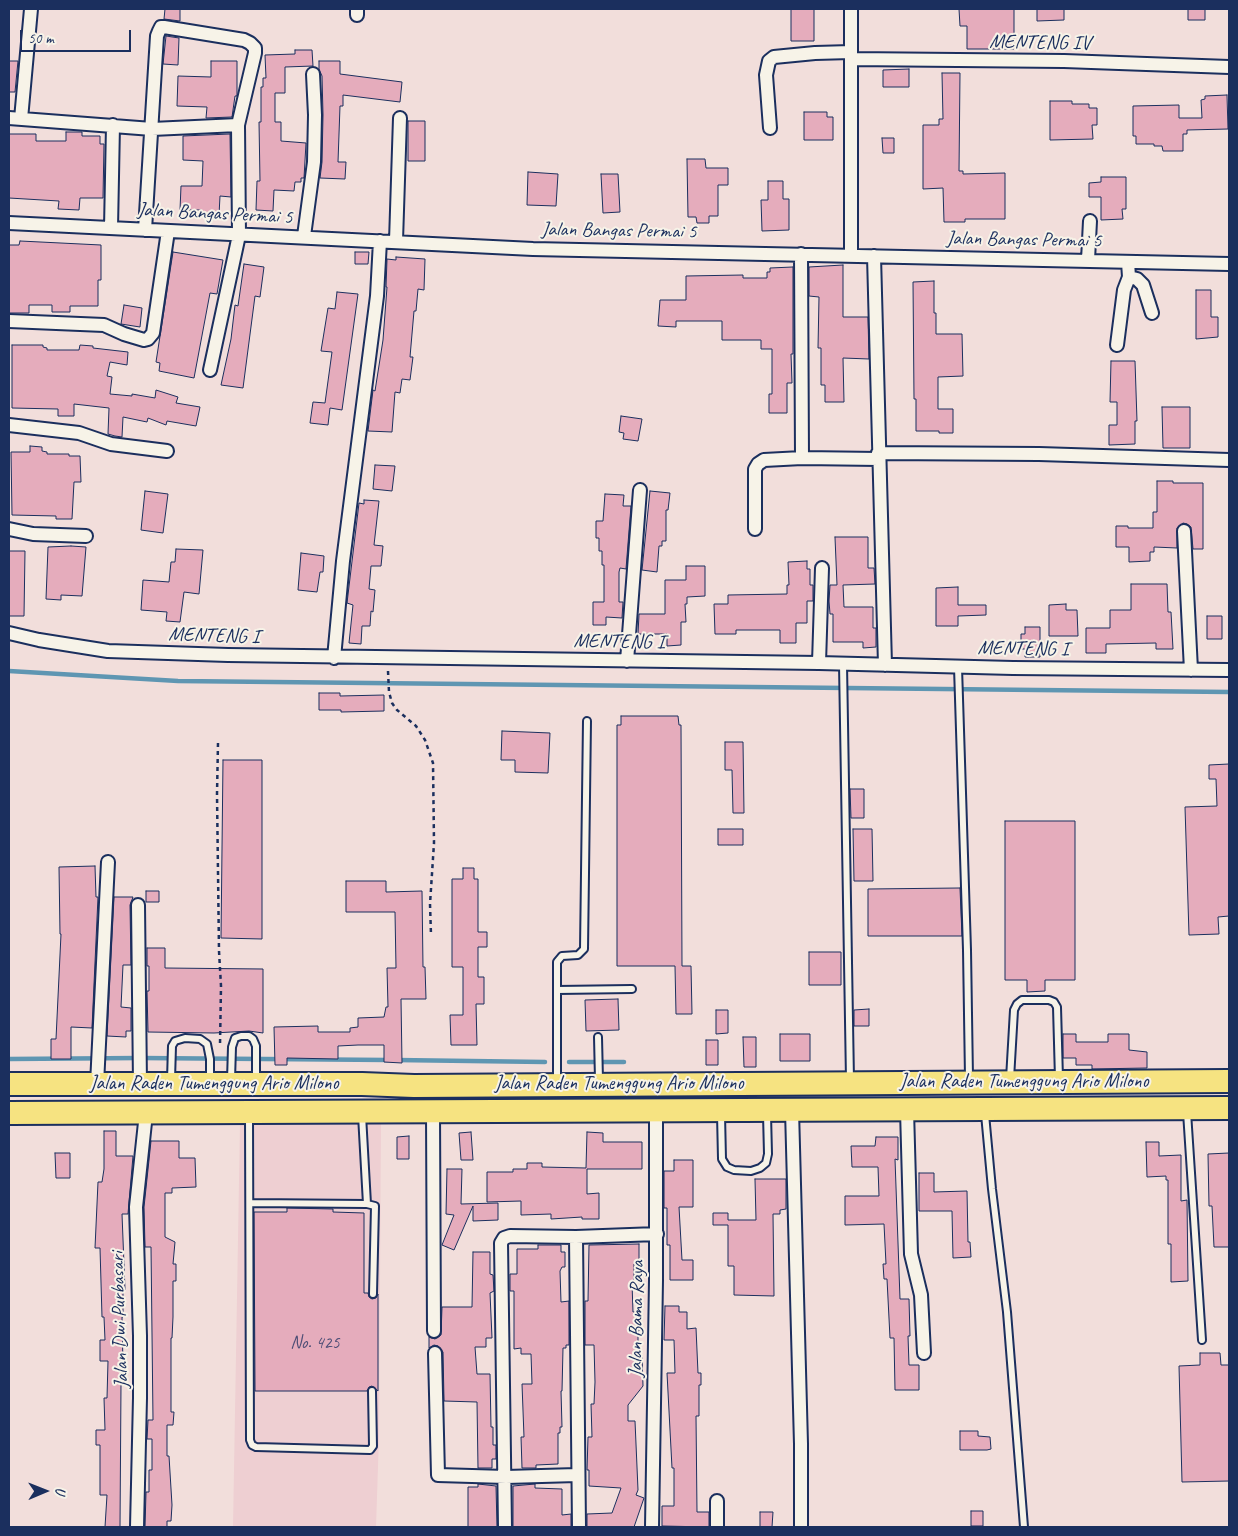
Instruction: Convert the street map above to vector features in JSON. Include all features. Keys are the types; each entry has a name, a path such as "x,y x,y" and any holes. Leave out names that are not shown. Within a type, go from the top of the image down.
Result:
{"highway":[{"name":"Jalan Raden Tumenggung Ario Milono","path":"9,1084 362,1084 414,1086 1229,1081"},
{"path":"362,1084 362,1111"},
{"name":"Jalan Raden Tumenggung Ario Milono","path":"9,1113 1229,1108"}],"street":[{"path":"31,9 15,118 152,129 238,125"},
{"path":"850,9 851,255"},
{"path":"145,230 157,36 161,27 244,40 250,43 255,48 238,125 239,235 210,370"},
{"name":"MENTENG IV","path":"770,128 766,75 768,65 774,56 1064,61 1229,67"},
{"path":"304,236 314,162 315,114 313,74"},
{"path":"396,241 400,118"},
{"path":"111,228 114,125"},
{"path":"1088,260 1090,221"},
{"name":"Jalan Bangas Permai 5","path":"9,223 239,235 304,236 533,249 1229,264"},
{"path":"9,322 104,325 124,334 144,340 148,339 153,333 168,231"},
{"path":"334,658 343,561 377,296 380,241"},
{"path":"800,254 802,458"},
{"path":"874,256 885,665"},
{"path":"1117,345 1124,290 1129,277 1128,262"},
{"path":"1129,277 1137,279 1143,285 1152,313"},
{"path":"9,426 78,433 111,444 167,451"},
{"path":"755,529 755,469 764,460 1029,454 1229,460"},
{"path":"627,661 640,490"},
{"path":"9,529 33,534 86,536"},
{"path":"1184,531 1191,670"},
{"path":"818,663 822,568"},
{"name":"MENTENG I","path":"9,633 39,640 108,651 334,658 1229,670"},
{"path":"97,1084 108,862"},
{"path":"138,905 140,1084"},
{"path":"792,1110 801,1444 801,1527"},
{"path":"907,1110 910,1235 913,1264 921,1295 924,1353"},
{"name":"Jalan Bama Raya","path":"652,1527 657,1234 656,1111"},
{"path":"433,1112 434,1330"},
{"name":"Jalan Dwi Purbasari","path":"137,1527 140,1362 136,1207 146,1113"},
{"path":"505,1527 506,1477 501,1243 504,1238 510,1236 576,1237 657,1234"},
{"path":"576,1237 579,1527"},
{"path":"435,1353 438,1475 506,1477 578,1475"},
{"path":"717,1501 717,1527"}],"lane":[{"path":"843,664 850,1083"},
{"path":"958,667 967,950 969,1083"},
{"path":"557,1084 557,962 562,956 578,955 584,949 587,721"},
{"path":"557,990 632,990"},
{"path":"1010,1083 1014,1010 1022,1000 1049,1000 1054,1002 1057,1007 1059,1082"},
{"path":"220,1084 232,1047 236,1038 241,1036 249,1036 253,1039 256,1046 257,1084"},
{"path":"598,1037 599,1084"},
{"path":"170,1084 172,1046 175,1041 185,1038 200,1039 207,1044 220,1084"},
{"path":"1187,1109 1202,1340"},
{"path":"720,1111 722,1159 727,1167 734,1170 751,1170 760,1168 766,1163 768,1154 767,1110"},
{"path":"985,1110 992,1190 1008,1312 1024,1527"},
{"path":"362,1111 368,1204"},
{"path":"249,1112 250,1440 252,1445 256,1447 370,1450 373,1446 372,1391"},
{"path":"250,1203 368,1204 375,1206 373,1294"}],"path":[{"path":"388,674 392,703 397,710 416,726 425,740 432,763 434,843 430,935"},
{"path":"218,743 220,1045"}],"shaded area":[{"path":"240,1124 381,1124 379,1436 376,1527 233,1527"}],"building":[{"path":"165,9 180,9 180,21 164,19"},
{"path":"791,9 814,9 814,41 791,41"},
{"path":"959,9 1014,9 1014,49 967,49 967,26 960,26"},
{"path":"1037,9 1064,9 1064,20 1037,21"},
{"path":"1188,9 1205,9 1205,20 1188,20"},
{"path":"166,36 179,38 178,65 163,64"},
{"path":"295,50 312,50 313,66 285,67 285,93 275,93 275,122 281,122 281,141 306,143 304,178 301,178 301,182 295,182 294,191 274,190 273,211 256,210 257,181 260,181 259,122 261,122 261,87 263,87 263,78 266,78 265,55 295,54"},
{"path":"9,61 18,61 15,92 9,92"},
{"path":"211,61 237,61 237,96 235,96 232,117 206,118 207,107 177,106 178,76 211,77"},
{"path":"319,61 340,61 340,74 402,82 400,102 343,95 343,106 340,106 338,162 346,162 345,179 320,178 323,115 322,76 319,69"},
{"path":"909,69 909,87 883,87 883,70"},
{"path":"942,73 960,73 959,171 963,171 963,174 1005,173 1005,219 965,219 965,222 944,222 943,188 923,189 923,125 939,125 939,119 943,119"},
{"path":"1227,95 1228,129 1187,130 1187,134 1183,134 1183,151 1163,151 1162,146 1136,144 1136,136 1133,136 1133,106 1179,105 1179,118 1202,118 1201,100 1205,99 1205,96"},
{"path":"1050,101 1072,101 1072,104 1089,104 1089,108 1097,108 1097,125 1092,125 1093,139 1050,140"},
{"path":"804,112 827,112 827,117 833,117 833,140 804,140"},
{"path":"408,121 425,121 425,161 408,161"},
{"path":"66,132 82,132 82,136 100,136 100,144 104,144 103,198 80,198 79,210 58,209 59,201 9,198 9,134 36,134 36,141 66,141"},
{"path":"230,134 231,197 220,196 219,215 201,214 201,210 180,210 181,186 202,186 203,161 183,160 183,136"},
{"path":"882,138 894,138 894,153 883,153"},
{"path":"687,159 705,159 706,168 728,168 728,185 718,185 718,216 709,216 709,223 697,223 696,217 688,217"},
{"path":"528,172 558,174 556,206 527,205"},
{"path":"601,174 618,174 620,212 603,213"},
{"path":"1101,177 1126,177 1126,209 1122,209 1123,219 1101,220 1101,197 1089,197 1089,183 1101,182"},
{"path":"768,181 783,181 783,199 789,199 789,230 762,231 761,200 768,200"},
{"path":"20,241 101,245 101,280 98,280 98,306 70,306 70,312 52,312 52,305 29,305 29,313 9,313 9,245 19,245"},
{"path":"173,252 223,260 217,294 210,293 194,378 159,371 160,363 156,362"},
{"path":"355,252 369,252 368,264 355,264"},
{"path":"396,257 425,259 424,290 418,289 416,311 414,311 410,357 413,357 410,380 402,379 400,393 395,392 392,432 368,431 373,390 375,391 383,340 387,259 396,260"},
{"path":"244,264 264,267 260,297 255,296 243,388 221,385 231,339 235,305 238,306"},
{"path":"843,265 843,317 868,317 869,359 843,358 844,402 825,402 825,385 821,385 821,348 818,348 819,297 809,296 809,267"},
{"path":"793,267 792,383 787,383 787,413 769,413 769,394 772,394 772,349 761,349 761,340 722,340 722,321 676,321 676,327 658,326 660,300 686,300 686,276 743,275 743,278 767,278 767,272 770,272 770,268"},
{"path":"934,281 936,334 962,334 963,376 938,377 938,409 953,409 953,433 916,431 913,282"},
{"path":"1196,290 1211,290 1211,317 1218,317 1218,337 1196,339"},
{"path":"337,292 358,294 342,410 330,408 328,425 310,423 313,402 325,403 332,352 321,351 328,308 335,309"},
{"path":"124,305 142,308 140,327 121,324"},
{"path":"12,345 43,345 47,350 79,350 80,345 128,352 127,365 110,362 107,376 112,377 110,394 132,396 132,394 155,398 156,390 178,397 176,403 200,407 196,426 167,421 166,425 148,418 147,422 123,417 122,437 108,434 109,408 74,404 74,416 58,416 58,409 12,408"},
{"path":"1111,361 1135,361 1137,421 1135,421 1135,444 1109,445 1109,425 1117,425 1117,402 1110,402"},
{"path":"1162,407 1190,407 1190,448 1163,448"},
{"path":"621,416 642,419 638,441 623,439 624,433 619,432"},
{"path":"30,446 42,447 42,451 47,452 47,454 80,456 81,482 74,482 72,519 56,519 56,516 12,515 11,452 30,452"},
{"path":"375,465 395,466 392,491 373,489"},
{"path":"1157,481 1203,483 1203,549 1193,549 1191,527 1183,523 1177,528 1177,548 1154,547 1154,552 1150,552 1150,561 1129,562 1129,547 1116,547 1116,526 1153,528 1153,512 1157,512"},
{"path":"145,491 168,494 163,533 141,530"},
{"path":"650,491 670,493 668,510 666,510 666,541 662,541 662,546 659,546 657,572 642,570"},
{"path":"605,494 624,495 623,506 631,506 626,569 620,568 619,572 619,602 623,602 622,618 606,617 606,625 593,625 593,602 604,602 604,565 602,565 602,551 599,551 599,538 596,538 596,521 603,521"},
{"path":"364,500 379,501 374,545 383,546 381,566 371,566 369,589 375,590 373,612 371,611 370,626 362,626 361,644 349,643 353,605 347,603 359,503 364,504"},
{"path":"835,537 868,537 868,568 874,568 875,584 843,585 844,607 873,607 873,628 876,628 876,647 863,648 863,642 833,642 833,614 830,614 829,601 830,585 837,585"},
{"path":"48,547 86,547 82,596 61,595 61,600 46,599"},
{"path":"176,549 203,550 199,594 184,592 180,622 166,621 167,612 141,610 143,580 169,582 171,562 175,562"},
{"path":"9,551 25,551 24,616 9,616"},
{"path":"301,553 324,556 323,572 320,572 317,592 298,590"},
{"path":"807,561 807,569 810,569 810,585 813,585 813,601 807,601 807,623 796,623 796,643 780,643 780,630 736,630 736,634 715,634 714,604 728,604 728,595 787,594 787,585 789,585 788,562"},
{"path":"686,566 705,566 705,596 687,597 687,604 685,604 686,622 681,622 681,645 667,646 667,634 638,634 639,614 665,614 665,580 686,580"},
{"path":"1131,584 1167,584 1168,612 1171,612 1173,649 1156,649 1156,643 1106,644 1106,653 1086,653 1086,628 1110,628 1110,610 1131,610"},
{"path":"958,587 958,605 986,605 986,615 958,616 958,626 936,626 936,588"},
{"path":"1066,604 1066,610 1077,610 1078,636 1049,636 1049,605"},
{"path":"1207,616 1222,616 1222,639 1207,639"},
{"path":"1025,627 1040,627 1040,657 1025,657 1025,649 1021,649 1021,634 1025,634"},
{"path":"319,693 340,693 340,696 384,695 384,711 341,712 341,710 319,710"},
{"path":"621,716 678,716 679,725 681,725 682,966 691,966 692,1014 676,1014 675,966 617,966 617,725 621,725"},
{"path":"502,731 550,733 548,773 515,772 515,760 501,760"},
{"path":"725,742 743,742 744,813 733,813 732,770 725,770"},
{"path":"223,760 262,760 262,939 221,938"},
{"path":"1229,764 1229,916 1218,917 1219,934 1189,935 1185,807 1217,806 1216,779 1209,779 1209,765"},
{"path":"850,789 864,789 864,818 851,818"},
{"path":"1005,821 1075,821 1075,980 1045,980 1045,991 1027,992 1027,980 1005,980"},
{"path":"718,829 743,829 743,845 718,845"},
{"path":"853,829 872,829 873,881 854,881"},
{"path":"95,866 96,897 98,897 92,1028 71,1027 71,1059 51,1059 51,1039 56,1039 61,934 59,867"},
{"path":"463,868 474,868 474,879 478,879 478,932 487,932 487,947 478,947 478,977 484,977 484,1004 476,1004 477,1045 451,1045 450,1015 463,1015 463,967 452,967 452,879 463,879"},
{"path":"346,881 386,881 386,892 422,891 423,967 425,967 426,999 401,999 402,1063 384,1062 384,1045 358,1045 338,1046 338,1059 287,1058 287,1065 275,1065 274,1027 318,1026 318,1032 350,1032 350,1028 358,1027 358,1018 384,1017 386,1007 388,1007 387,968 396,968 395,912 346,912"},
{"path":"960,888 962,936 868,936 868,889"},
{"path":"146,891 159,891 159,902 146,902"},
{"path":"114,897 133,897 130,905 131,965 123,965 121,1007 131,1008 131,1031 126,1031 126,1037 107,1036"},
{"path":"147,948 165,948 165,968 263,969 263,1033 249,1031 214,1033 148,1032 147,991 149,991 149,966 147,966"},
{"path":"809,952 841,952 841,985 809,985"},
{"path":"618,999 619,1030 586,1031 585,1000"},
{"path":"869,1009 869,1026 854,1026 854,1010"},
{"path":"716,1010 728,1010 728,1033 716,1034"},
{"path":"780,1034 810,1034 810,1061 780,1061"},
{"path":"1063,1034 1076,1034 1076,1042 1108,1042 1108,1034 1129,1034 1129,1050 1147,1052 1147,1068 1092,1069 1092,1065 1076,1065 1076,1058 1063,1058"},
{"path":"743,1037 756,1037 756,1067 744,1067"},
{"path":"706,1040 718,1040 718,1065 706,1065"},
{"path":"104,1131 116,1131 116,1156 133,1156 128,1214 122,1214 125,1290 123,1290 122,1317 120,1527 105,1527 107,1495 100,1495 100,1445 96,1445 96,1430 105,1430 104,1398 107,1398 108,1361 100,1361 100,1340 105,1340 104,1317 102,1317 100,1248 95,1248 98,1182 102,1182 104,1169"},
{"path":"471,1132 473,1160 461,1160 459,1133"},
{"path":"587,1132 603,1133 603,1142 642,1142 642,1169 587,1169 587,1194 599,1193 599,1219 582,1219 582,1217 551,1219 551,1214 521,1215 521,1201 487,1202 487,1172 513,1172 513,1169 527,1169 527,1163 542,1163 542,1167 586,1168"},
{"path":"409,1136 409,1159 397,1159 397,1137"},
{"path":"876,1137 898,1137 898,1160 895,1159 900,1299 909,1299 909,1365 919,1365 919,1390 895,1390 894,1338 890,1338 887,1279 884,1279 883,1264 886,1264 884,1224 845,1225 845,1196 879,1196 878,1167 852,1167 851,1146 875,1146"},
{"path":"151,1141 179,1141 179,1158 195,1158 196,1187 172,1188 172,1193 165,1193 165,1237 175,1242 173,1264 176,1264 176,1281 173,1281 171,1338 171,1412 174,1412 173,1425 167,1425 167,1456 169,1456 172,1505 171,1521 167,1521 167,1527 145,1527 146,1492 149,1492 149,1470 152,1470 152,1439 147,1439 148,1420 153,1420 151,1247 145,1247 144,1207"},
{"path":"1146,1142 1159,1142 1159,1156 1181,1155 1181,1201 1187,1200 1188,1281 1171,1282 1171,1244 1168,1244 1168,1180 1166,1180 1166,1176 1147,1177"},
{"path":"55,1153 70,1153 70,1178 56,1178"},
{"path":"1229,1153 1229,1247 1214,1247 1212,1206 1209,1206 1208,1154"},
{"path":"674,1160 693,1160 693,1207 679,1207 682,1260 693,1260 693,1280 670,1280 670,1245 667,1245 667,1208 664,1208 664,1171 674,1171"},
{"path":"447,1169 462,1169 461,1204 498,1203 498,1220 473,1221 473,1206 454,1250 442,1245 454,1215 446,1214"},
{"path":"919,1173 934,1173 934,1192 967,1191 968,1242 970,1242 971,1257 953,1258 952,1211 919,1211"},
{"path":"755,1179 786,1179 786,1209 780,1210 780,1214 773,1214 774,1296 734,1295 734,1266 728,1266 728,1225 713,1225 713,1213 728,1213 728,1220 756,1220"},
{"path":"287,1208 333,1209 333,1212 364,1213 364,1293 368,1293 372,1299 376,1298 378,1294 378,1391 372,1386 367,1391 255,1391 254,1212 287,1212"},
{"path":"639,1244 639,1264 634,1264 634,1283 632,1283 633,1312 641,1312 641,1330 638,1330 638,1355 642,1355 643,1386 628,1405 628,1421 635,1421 638,1490 636,1495 644,1498 634,1527 587,1527 587,1514 612,1513 621,1488 589,1486 589,1470 587,1470 588,1437 592,1437 591,1404 594,1404 595,1382 594,1345 585,1345 585,1301 588,1301 589,1245"},
{"path":"538,1245 561,1245 561,1252 565,1252 565,1267 562,1267 560,1271 561,1302 569,1301 569,1345 563,1348 562,1427 560,1427 560,1433 558,1433 558,1464 536,1465 536,1468 522,1468 521,1437 524,1437 522,1384 532,1384 531,1354 521,1354 521,1348 514,1349 514,1291 510,1291 510,1274 517,1274 517,1249 538,1249"},
{"path":"473,1252 490,1252 490,1274 493,1275 494,1291 490,1293 492,1338 486,1338 486,1347 475,1347 477,1374 490,1374 491,1427 493,1427 493,1445 496,1445 496,1459 492,1459 492,1468 478,1468 477,1402 444,1401 443,1352 438,1346 434,1345 429,1348 429,1337 435,1339 441,1335 442,1307 472,1307"},
{"path":"665,1306 679,1306 679,1312 687,1312 687,1329 696,1328 698,1373 701,1373 699,1416 696,1416 697,1512 709,1512 709,1527 662,1526 662,1506 674,1506 674,1468 672,1468 667,1373 675,1373 674,1340 664,1340"},
{"path":"1200,1353 1220,1353 1221,1365 1229,1365 1229,1481 1182,1482 1179,1366 1200,1365"},
{"path":"960,1431 978,1431 978,1436 990,1437 991,1449 960,1450"},
{"path":"478,1484 496,1486 497,1527 468,1527 468,1487 478,1487"},
{"path":"535,1484 535,1488 562,1489 562,1515 571,1514 571,1527 513,1527 513,1486"},
{"path":"971,1511 983,1511 983,1526 971,1526"},
{"path":"760,1512 773,1512 772,1527 760,1527"}],"waterway":[{"path":"9,671 178,681 1229,692"},
{"path":"9,1059 388,1060"},
{"path":"396,1060 545,1062"},
{"path":"569,1062 624,1062"}]}
